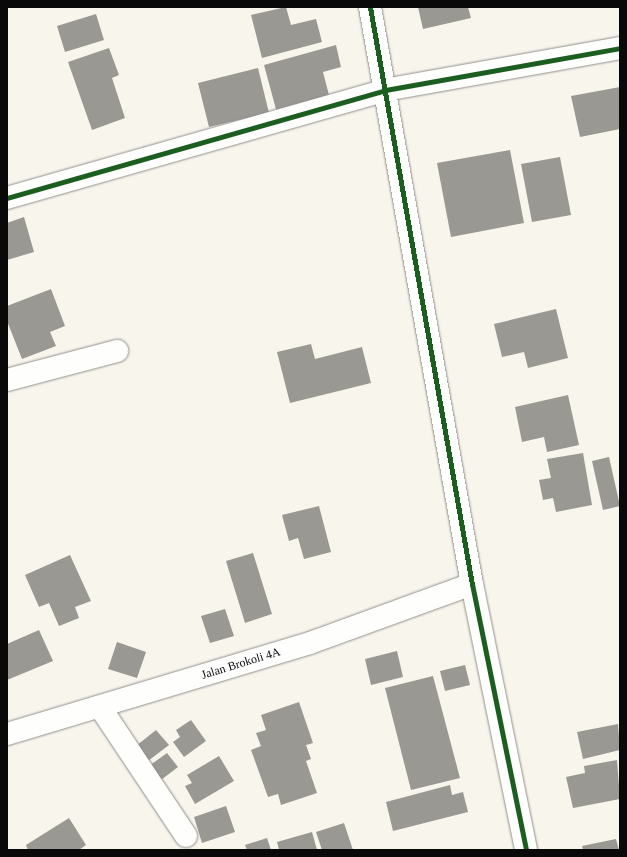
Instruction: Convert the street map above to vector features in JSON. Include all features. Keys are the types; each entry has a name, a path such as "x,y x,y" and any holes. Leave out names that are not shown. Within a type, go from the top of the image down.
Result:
{"street":[{"path":"370,7 472,584 526,850"},
{"path":"7,198 385,90 620,48"},
{"path":"7,380 117,351"},
{"name":"Jalan Brokoli 4A","path":"7,734 310,643 472,584"},
{"path":"100,707 186,836"}],"building":[{"path":"286,7 291,25 316,19 322,42 262,58 251,15"},
{"path":"418,7 468,7 471,18 423,29"},
{"path":"96,14 104,40 65,52 57,26"},
{"path":"336,45 341,67 323,72 330,99 277,113 264,65"},
{"path":"109,48 119,75 112,78 125,118 92,130 68,62"},
{"path":"258,68 269,113 209,127 198,83"},
{"path":"620,87 620,129 580,137 571,96"},
{"path":"510,150 524,223 451,237 437,163"},
{"path":"560,157 571,215 532,222 521,164"},
{"path":"24,217 34,252 7,260 7,223"},
{"path":"51,289 65,326 50,332 56,346 22,359 7,321 7,306"},
{"path":"556,309 568,358 528,368 524,352 502,357 494,324"},
{"path":"311,344 315,359 362,347 371,383 290,403 277,352"},
{"path":"568,395 579,445 547,452 544,437 522,442 515,407"},
{"path":"583,453 592,505 556,512 553,498 543,500 539,480 551,478 547,459"},
{"path":"609,457 620,506 603,510 592,461"},
{"path":"319,506 331,552 304,559 298,538 289,541 282,515"},
{"path":"253,553 272,614 245,623 226,561"},
{"path":"70,555 91,601 75,607 79,618 59,626 49,603 39,607 25,575"},
{"path":"225,609 234,636 210,643 201,616"},
{"path":"39,630 53,661 7,680 7,644"},
{"path":"117,642 146,652 137,678 108,669"},
{"path":"397,651 403,677 371,685 365,659"},
{"path":"465,665 470,685 445,691 440,671"},
{"path":"433,676 460,778 411,790 385,688"},
{"path":"299,702 313,743 306,745 311,759 306,761 317,793 281,805 278,794 268,797 251,750 261,746 256,733 266,730 261,715"},
{"path":"191,720 206,741 184,757 173,742 180,737 176,730"},
{"path":"618,724 620,750 583,759 577,732"},
{"path":"156,730 169,745 148,761 136,746"},
{"path":"167,753 178,767 157,783 146,768"},
{"path":"219,756 234,781 195,804 185,786 192,783 187,775"},
{"path":"617,760 620,799 573,808 566,777 585,773 584,766"},
{"path":"450,785 452,795 463,792 468,812 393,831 386,802"},
{"path":"226,806 235,832 202,843 194,817"},
{"path":"69,818 86,845 79,850 28,850 26,845"},
{"path":"344,823 353,850 322,850 316,832"},
{"path":"312,832 317,850 279,850 277,842"},
{"path":"267,838 271,850 247,850 245,845"},
{"path":"616,839 619,850 583,850 582,846"}],"cycle path":[{"path":"370,7 472,584 526,850"},
{"path":"7,198 385,90 620,48"}]}
